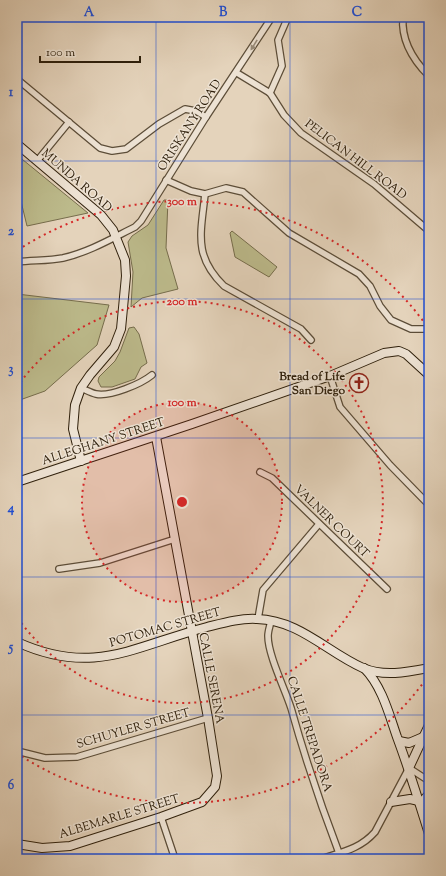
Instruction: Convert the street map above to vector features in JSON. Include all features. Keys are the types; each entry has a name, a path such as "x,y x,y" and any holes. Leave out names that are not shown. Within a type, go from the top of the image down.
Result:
{"street":[{"name":"ORISKANY ROAD","path":"17,262 68,257 96,247 134,227 141,221 206,117 272,17"},
{"path":"270,93 278,79 282,66 278,40 288,17"},
{"path":"403,17 408,47 415,61 429,76"},
{"name":"PELICAN HILL ROAD","path":"237,72 270,93 284,115 301,133 374,184 429,230"},
{"path":"17,79 100,148 112,151 126,149 159,124 185,109 196,111 206,117"},
{"path":"37,161 69,122"},
{"name":"MUNDA ROAD","path":"17,144 101,215 116,236 125,260 126,276 121,329 114,347 81,388 75,405 73,422 74,436 81,461"},
{"path":"166,180 191,191 205,194 226,188 243,192 289,233 359,274 370,286 380,306 391,320 411,329 429,329"},
{"path":"205,194 200,243 206,264 214,277 224,286 301,330 311,340"},
{"name":"ALLEGHANY STREET","path":"17,482 156,437 330,376 384,353 399,351 413,358 429,375"},
{"path":"81,388 96,394 107,394 144,381 152,375"},
{"path":"330,376 340,407 390,465 429,505"},
{"name":"CALLE SERENA","path":"156,437 190,631 208,718 217,776 212,791 202,802"},
{"name":"VALNER COURT","path":"260,472 272,478 387,589"},
{"path":"258,619 263,590 319,524"},
{"path":"58,569 100,563 175,539"},
{"name":"POTOMAC STREET","path":"17,642 51,654 87,658 107,657 130,652 190,631 232,620 258,619 272,621 304,632 364,668 383,673 429,668"},
{"name":"CALLE TREPADORA","path":"272,621 268,635 272,655 291,708 293,722 317,796 339,854"},
{"path":"364,668 370,674 385,703 409,768 429,834"},
{"name":"SCHUYLER STREET","path":"17,751 45,758 77,757 208,718"},
{"path":"321,859 348,851 368,840 375,832 409,768 429,725"},
{"path":"399,741 409,743 423,737"},
{"path":"409,768 429,781"},
{"path":"419,802 429,794"},
{"path":"391,802 410,800 419,802"},
{"name":"ALBEMARLE STREET","path":"17,844 42,848 65,847 161,817 202,802"},
{"path":"161,817 175,859"}],"shaded area":[{"path":"17,155 88,213 27,226 17,185"},
{"path":"164,200 168,200 166,248 178,289 142,298 131,307 133,272 128,242 132,236 148,225"},
{"path":"232,231 277,267 269,277 235,257 230,233"},
{"path":"17,294 109,305 97,345 45,391 17,401"},
{"path":"134,327 139,334 147,363 141,367 135,379 112,387 101,387 98,381 99,377 115,361 129,328"}],"place":[{"name":"Bread of Life San Diego","path":"359,383"}]}
